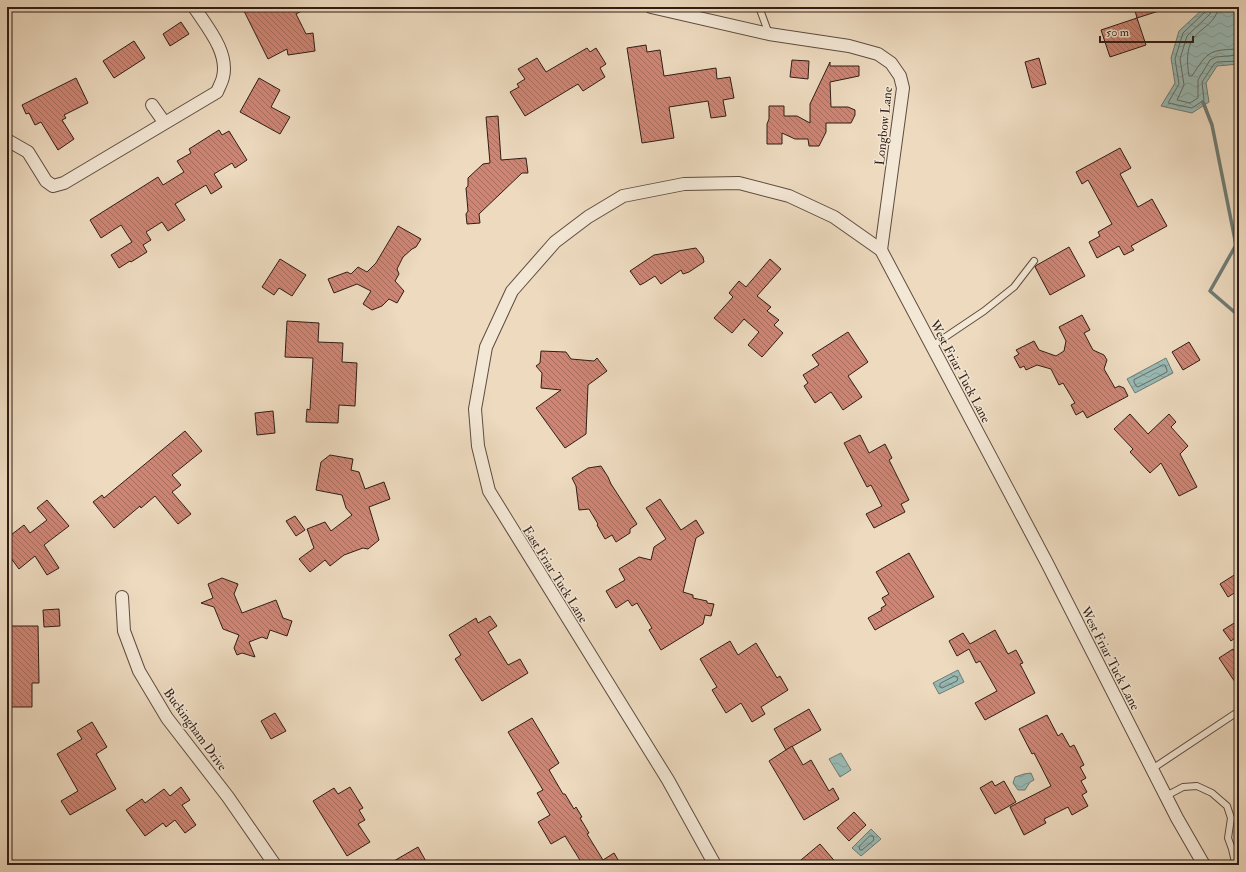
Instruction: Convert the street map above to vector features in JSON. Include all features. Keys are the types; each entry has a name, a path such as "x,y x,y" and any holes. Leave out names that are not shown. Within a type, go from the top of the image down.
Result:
{"street":[{"path":"7,140 28,152 46,181 53,186 64,182 216,92 223,77 223,60 217,43 194,7"},
{"name":"Longbow Lane","path":"651,7 769,34 849,46 878,54 891,63 900,76 903,88 881,250"},
{"path":"152,105 164,122"},
{"name":"West Friar Tuck Lane","path":"524,278 555,242 588,217 623,196 684,184 739,183 789,196 834,217 881,250 1047,564 1166,796 1204,865"},
{"name":"East Friar Tuck Lane","path":"524,278 512,291 486,347 475,409 478,446 489,491 668,780 715,865"},
{"name":"Buckingham Drive","path":"122,597 124,631 139,671 167,718 228,797 275,865"}],"lane":[{"path":"759,7 769,34"},
{"path":"932,346 984,311 1014,287 1034,261"},
{"path":"1152,769 1239,711"},
{"path":"1166,796 1183,787 1197,786 1212,793 1227,806 1231,818 1228,838 1232,849 1234,862"}],"water":[{"path":"1205,7 1239,7 1239,64 1217,66 1206,83 1209,102 1192,113 1161,106 1175,83 1171,58 1179,31"},
{"path":"1166,358 1173,373 1135,393 1127,379"},
{"path":"958,670 964,682 939,694 933,683"},
{"path":"841,753 851,770 840,777 829,759"},
{"path":"1031,773 1034,780 1030,782 1025,790 1018,790 1013,783 1015,777"},
{"path":"871,829 881,839 861,856 852,848"}],"building":[{"path":"242,7 309,7 296,14 306,34 313,33 315,51 288,55 287,49 268,59"},
{"path":"1134,7 1164,7 1165,9 1137,18"},
{"path":"1137,18 1146,45 1110,57 1101,30"},
{"path":"181,22 189,34 170,46 163,34"},
{"path":"134,41 145,58 114,78 103,61"},
{"path":"646,45 647,52 660,50 664,76 716,68 717,79 730,77 734,98 723,100 726,116 711,118 708,101 669,107 674,138 642,143 627,48"},
{"path":"587,48 590,52 596,48 606,64 600,68 605,77 583,91 578,84 525,116 510,92 519,87 517,84 525,79 518,69 537,58 546,72"},
{"path":"1039,58 1046,84 1032,88 1025,62"},
{"path":"792,60 809,61 808,79 790,77"},
{"path":"830,62 830,66 859,66 859,76 830,82 831,107 848,107 855,110 855,115 851,123 826,123 826,132 819,146 809,146 808,139 795,139 782,133 782,144 767,144 769,106 784,106 784,116 797,116 810,123 810,104"},
{"path":"76,78 88,103 64,115 66,118 62,120 74,139 58,150 41,122 35,125 29,113 26,114 22,105"},
{"path":"259,78 280,90 271,107 290,117 280,134 240,112"},
{"path":"498,116 501,160 526,158 528,173 522,173 479,214 480,223 467,224 466,214 468,211 466,188 468,186 468,178 483,164 490,163 486,117"},
{"path":"219,130 222,135 229,131 247,160 235,168 232,163 214,174 222,187 211,194 206,185 175,204 185,220 168,231 162,222 146,232 151,240 143,245 147,252 119,268 111,255 132,242 121,225 101,238 90,220 158,177 163,185 184,172 177,161 191,153 189,149"},
{"path":"1120,148 1131,168 1120,174 1138,207 1152,199 1167,226 1131,246 1134,250 1124,255 1119,246 1097,258 1089,242 1100,236 1098,232 1112,224 1088,180 1082,184 1076,172"},
{"path":"398,226 421,239 416,247 403,257 397,269 399,274 395,281 404,291 397,303 389,299 382,306 372,310 363,304 371,291 357,284 334,293 328,279 347,272 351,274 358,267 367,272 376,263"},
{"path":"1069,247 1085,276 1050,295 1035,267"},
{"path":"696,248 703,257 704,262 689,272 683,274 681,270 661,284 655,276 640,285 630,271 654,255"},
{"path":"280,259 306,275 292,296 279,288 274,295 262,287"},
{"path":"770,259 781,269 757,296 771,307 767,311 779,320 774,325 783,333 762,357 748,345 759,332 744,319 732,333 714,318 733,297 729,293 739,281 746,287"},
{"path":"1082,315 1090,330 1084,333 1093,350 1104,355 1107,360 1104,369 1115,388 1119,386 1124,388 1128,396 1087,418 1083,411 1076,415 1071,405 1075,403 1063,383 1059,385 1051,369 1037,365 1026,370 1024,366 1020,368 1014,357 1019,354 1016,350 1034,341 1039,350 1056,356 1064,351 1066,341 1059,327"},
{"path":"287,321 319,323 318,342 343,343 342,362 357,363 355,406 339,405 338,423 306,422 307,409 310,410 313,358 285,357"},
{"path":"848,332 868,362 848,376 862,397 843,410 831,392 815,403 804,386 808,383 803,375 819,365 812,355"},
{"path":"1189,342 1200,360 1183,370 1172,352"},
{"path":"541,351 566,352 571,359 594,361 597,358 607,371 588,385 586,434 565,448 536,408 561,390 541,388 542,373 536,366 540,363"},
{"path":"273,411 275,433 257,435 255,413"},
{"path":"1130,414 1148,434 1169,414 1176,422 1171,427 1188,446 1180,454 1197,487 1179,496 1161,463 1150,473 1130,452 1133,449 1114,429"},
{"path":"185,431 202,451 172,475 181,485 172,492 191,514 178,524 155,496 141,508 140,506 114,528 93,502 102,495 104,498"},
{"path":"860,435 869,453 885,444 892,458 889,460 909,500 901,504 905,512 874,528 866,514 882,506 871,485 867,487 844,443"},
{"path":"330,455 353,459 351,470 359,472 365,489 384,482 390,499 369,507 379,540 368,549 363,548 344,555 330,566 325,560 310,572 299,559 314,548 307,529 325,522 331,531 352,515 346,508 342,495 316,490 321,462"},
{"path":"601,466 637,524 630,529 630,533 616,542 612,535 605,539 589,509 579,510 576,486 572,478 588,468"},
{"path":"660,499 681,530 696,520 704,533 696,538 683,592 693,595 693,598 714,604 711,616 705,615 703,624 661,650 649,630 652,628 637,603 632,606 628,600 616,608 606,591 625,580 619,569 639,557 651,560 654,547 666,539 646,508"},
{"path":"47,500 69,526 44,545 59,568 47,575 35,556 19,569 7,553 7,538 24,525 30,533 47,520 37,508"},
{"path":"295,516 305,530 296,536 286,521"},
{"path":"909,553 934,597 875,630 868,618 882,610 881,608 886,605 882,598 889,594 876,572"},
{"path":"1239,572 1239,590 1228,597 1220,584"},
{"path":"222,578 238,584 234,594 242,613 276,600 283,618 292,621 287,636 270,630 267,639 262,637 249,642 255,657 242,653 237,655 234,648 239,635 223,629 214,607 201,603 213,598 208,584"},
{"path":"59,609 60,626 44,627 43,610"},
{"path":"490,616 497,626 488,632 508,665 520,659 528,673 482,701 455,659 461,655 449,635 476,618 478,623"},
{"path":"1239,620 1239,635 1231,641 1223,630"},
{"path":"7,626 38,626 39,683 32,683 32,707 7,707"},
{"path":"995,630 1008,654 1016,650 1023,663 1020,664 1035,693 985,720 975,703 997,691 980,661 976,663 969,649 957,656 949,641 963,633 970,644"},
{"path":"730,641 738,655 756,643 777,678 780,676 788,690 761,707 765,714 752,722 741,703 726,713 712,690 717,687 700,659"},
{"path":"1233,649 1239,658 1239,688 1219,658"},
{"path":"809,709 821,730 786,750 774,729"},
{"path":"275,713 286,731 271,739 261,721"},
{"path":"1047,715 1058,736 1062,733 1070,747 1074,745 1084,765 1080,767 1086,778 1081,781 1087,792 1082,795 1088,806 1072,815 1068,807 1044,819 1046,823 1024,835 1010,807 1051,786 1034,753 1032,754 1019,729"},
{"path":"532,718 559,763 549,770 563,794 565,794 574,809 576,807 582,817 580,818 589,833 587,834 603,860 614,853 621,865 583,865 565,836 551,844 538,822 550,815 537,793 543,790 508,732"},
{"path":"92,722 107,747 96,754 116,789 70,815 61,801 78,791 57,754 82,739 77,731"},
{"path":"792,746 803,765 811,760 829,791 833,788 839,799 804,820 769,761"},
{"path":"992,781 995,786 1004,781 1016,802 995,814 980,788"},
{"path":"181,787 190,800 182,805 196,825 185,833 175,820 166,827 163,823 145,836 126,810 142,799 145,803 164,789 170,796"},
{"path":"350,787 363,808 359,810 365,820 358,824 370,842 347,856 313,801 334,788 338,794"},
{"path":"854,812 866,825 849,841 837,828"},
{"path":"820,844 838,865 795,865"},
{"path":"418,847 428,865 387,865"}],"waterway":[{"path":"1203,102 1212,125 1236,245 1210,291 1239,316"}]}
